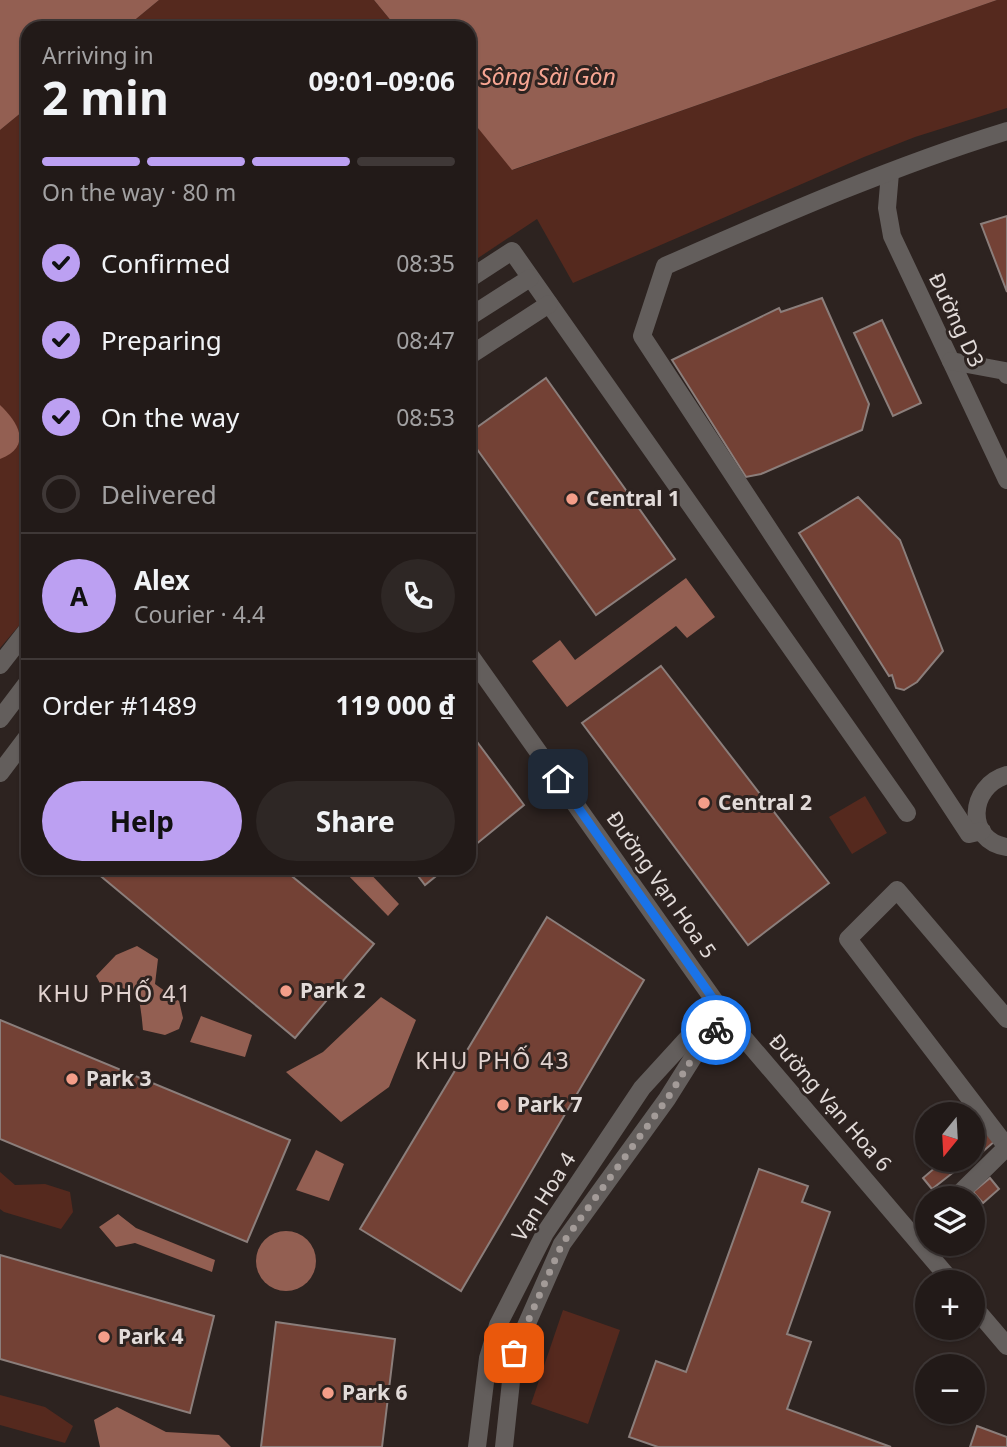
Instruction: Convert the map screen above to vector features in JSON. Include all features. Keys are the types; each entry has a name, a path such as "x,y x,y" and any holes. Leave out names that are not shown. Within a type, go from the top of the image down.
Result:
{"street":[{"path":"982,831 969,834 642,336 665,266 937,153 1007,131"},
{"name":"Đường D3","path":"890,173 887,208 892,236 1007,480"},
{"path":"476,274 512,251 907,813"},
{"path":"476,313 530,278"},
{"path":"476,351 549,304"},
{"path":"951,361 1005,371 1007,375"},
{"path":"0,665 21,638"},
{"name":"Đường Vạn Hoa 5","path":"476,663 722,1011"},
{"path":"0,719 21,691"},
{"path":"0,773 21,745"},
{"path":"1007,775 995,779 985,787 976,808 982,831 990,840 1007,847"},
{"path":"967,1186 1007,1148 848,939 897,890 1007,1019"},
{"name":"Đường Vạn Hoa 6","path":"722,1011 942,1270"},
{"name":"Vạn Hoa 4","path":"477,1447 488,1359 498,1325 545,1233 642,1088 722,1011"},
{"name":"Vạn Hoa 4","path":"504,1447 514,1353 562,1244 667,1099 722,1011"},
{"path":"985,1320 1007,1346"}],"shaded area":[{"path":"159,0 374,0 391,21 134,21"},
{"path":"997,0 1007,0 1007,108 915,137 864,157 573,283 537,219 476,259 476,125 513,170"},
{"path":"21,113 21,623 0,648 0,130"},
{"path":"865,796 887,833 852,854 829,817"},
{"path":"0,1172 15,1185 45,1184 70,1192 73,1212 61,1229 0,1209"},
{"path":"563,1310 620,1330 588,1424 531,1404"},
{"path":"0,1395 45,1407 73,1426 65,1443 0,1425"}],"water":[{"path":"0,0 159,0 134,21 21,21 21,113 0,130"},
{"name":"Sông Sài Gòn","path":"374,0 997,0 512,170 476,126 476,21 391,21"},
{"path":"0,405 17,426 19,441 10,454 0,459"},
{"path":"686,578 715,617 687,638 676,626 567,707 532,661 560,640 575,660"},
{"path":"348,875 372,875 399,904 388,916"},
{"path":"137,946 158,959 155,984 179,1001 183,1018 179,1029 165,1035 143,1030 136,994 101,985 96,976 116,955"},
{"path":"381,997 416,1020 389,1087 341,1122 286,1072 323,1052"},
{"path":"201,1016 252,1035 245,1057 190,1042"},
{"path":"316,1150 344,1164 329,1201 296,1190"},
{"path":"118,1214 136,1228 215,1260 212,1272 135,1243 116,1247 99,1227"},
{"path":"286,1231 303,1236 311,1244 316,1261 311,1278 303,1286 286,1291 269,1286 261,1278 256,1261 261,1244 269,1236"},
{"path":"117,1407 166,1432 219,1435 231,1447 100,1447 94,1420"}],"building":[{"path":"1007,216 1007,292 981,224"},
{"path":"822,298 869,404 862,430 761,474 746,477 672,360 779,308 781,312"},
{"path":"882,320 921,403 893,416 854,333"},
{"name":"Central 1","path":"546,378 675,559 596,615 476,448 476,428"},
{"path":"858,497 900,540 943,651 917,682 904,690 896,688 892,675 889,676 799,533"},
{"name":"Central 2","path":"661,666 829,883 748,945 582,723"},
{"path":"476,740 524,805 476,844"},
{"name":"Park 2","path":"99,875 290,875 374,944 295,1038"},
{"path":"417,875 437,875 425,885"},
{"name":"Park 7","path":"547,917 644,980 461,1291 360,1229"},
{"name":"Park 3","path":"0,1020 290,1140 247,1242 0,1139"},
{"path":"985,1129 995,1141 985,1150"},
{"path":"759,1169 808,1186 802,1202 830,1212 787,1334 811,1342 787,1409 891,1447 658,1447 629,1437 656,1361 686,1372"},
{"path":"930,1172 954,1172 936,1186 930,1186 923,1178"},
{"path":"990,1178 999,1189 985,1201 985,1186 980,1186"},
{"name":"Park 4","path":"0,1255 214,1316 190,1413 0,1359"},
{"name":"Park 6","path":"276,1322 395,1339 382,1447 261,1447"},
{"path":"977,1426 1007,1437 1007,1447 970,1447"}],"way so far":[{"path":"514,1353 562,1244 667,1099 694,1056 716,1030"}],"place":[{"name":"Central 1","path":"572,499"},
{"name":"Central 2","path":"704,803"},
{"name":"Park 2","path":"286,991"},
{"name":"Park 3","path":"72,1079"},
{"name":"Park 7","path":"503,1105"},
{"name":"Park 4","path":"104,1337"},
{"name":"Park 6","path":"328,1393"}],"district":[{"name":"KHU PHỐ 41","path":"115,994"},
{"name":"KHU PHỐ 43","path":"493,1061"}],"route":[{"path":"558,779 726,1017 716,1030"}]}
